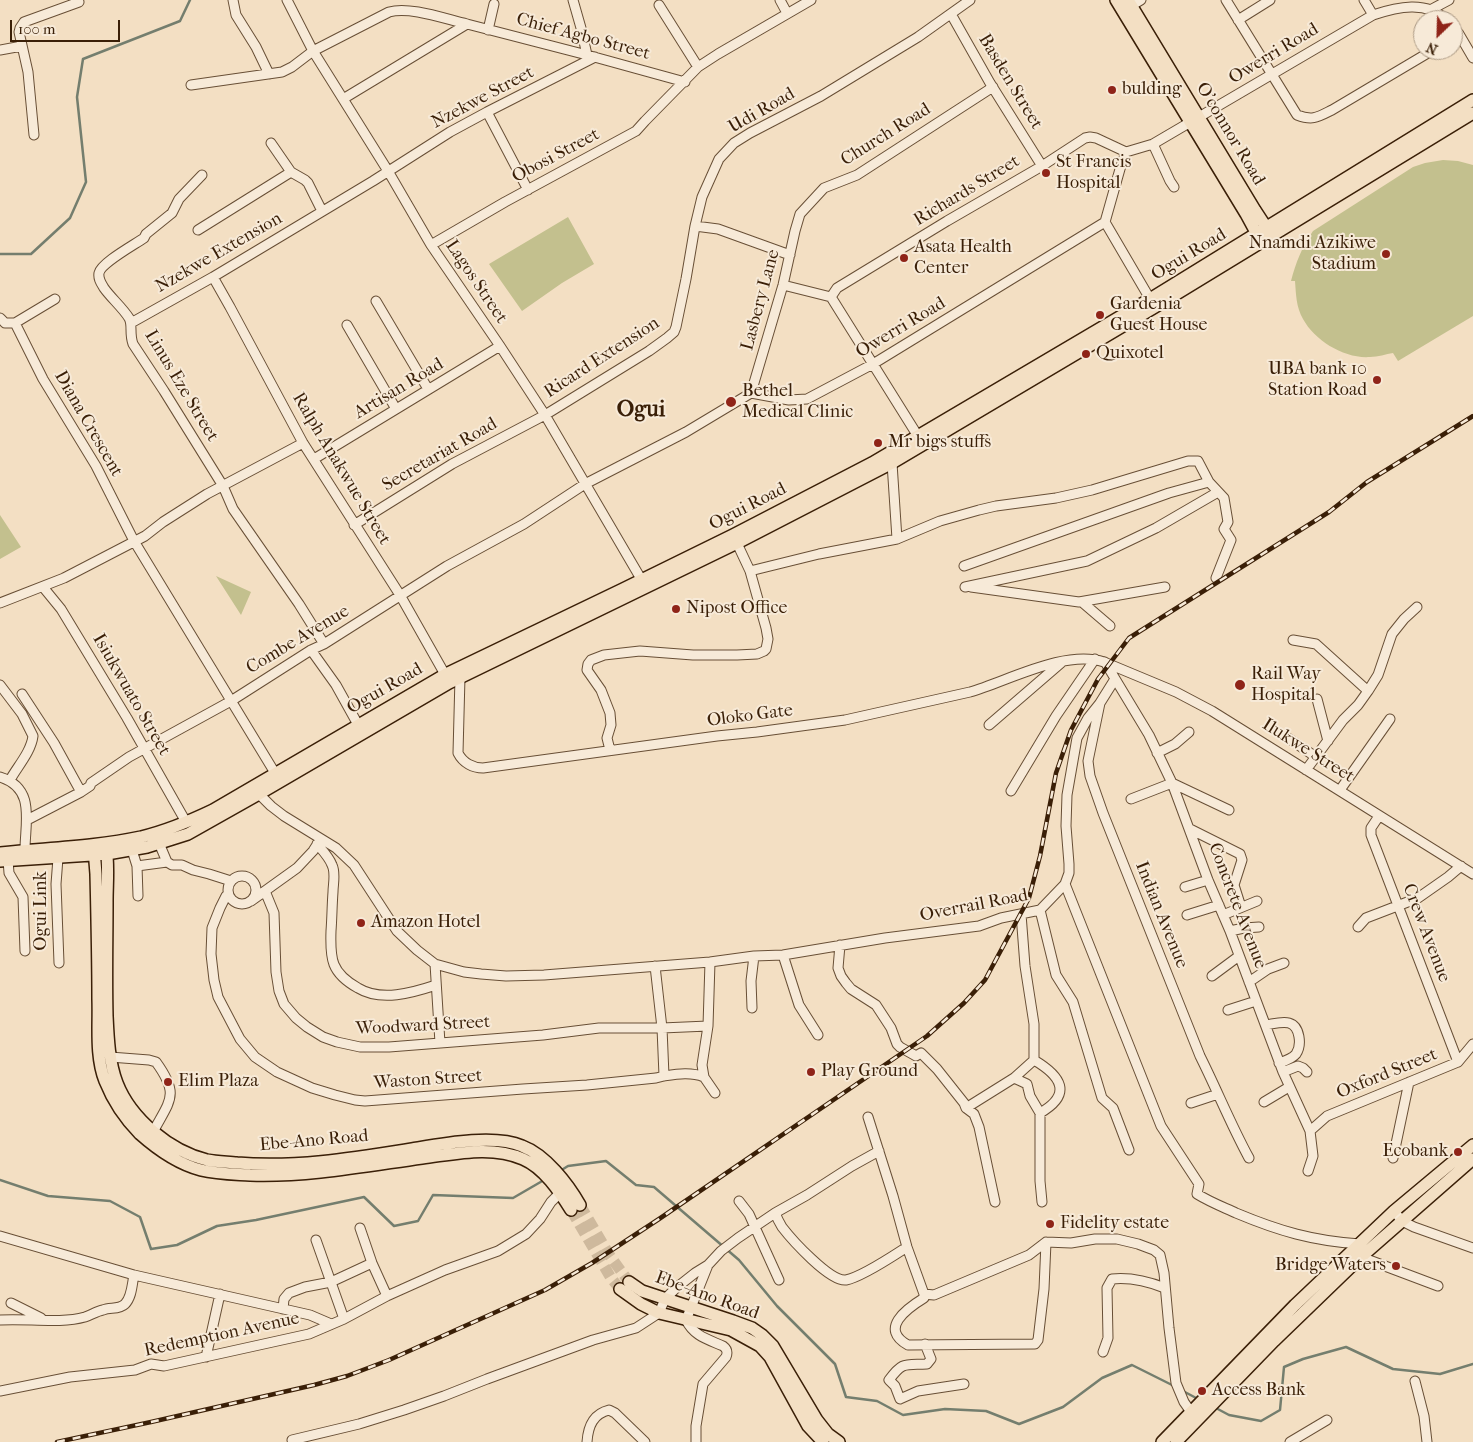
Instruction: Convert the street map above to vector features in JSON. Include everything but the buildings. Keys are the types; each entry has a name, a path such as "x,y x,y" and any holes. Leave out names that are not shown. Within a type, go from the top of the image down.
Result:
{"main road":[{"name":"O'connor Road","path":"1116,0 1131,4 1195,120 1264,235"},
{"name":"Ogui Road","path":"1152,303 1242,243 1264,235 1280,219 1473,100"},
{"name":"Ogui Road","path":"735,539 842,479 921,440 1264,235 1473,113"},
{"path":"1242,243 1248,229 1250,212 1280,219"},
{"name":"Ogui Road","path":"448,678 460,677 644,584 892,463 921,440"},
{"name":"Ogui Road","path":"3,858 58,858 100,849 186,822 213,810 275,773 361,728 448,678 644,584"},
{"name":"Ogui Road","path":"3,858 25,850 132,850 188,834 260,794 361,728"},
{"name":"Ebe-Ano Road","path":"100,849 110,1057 117,1084 130,1105 141,1120 171,1145 186,1153 209,1161 253,1164 303,1163 430,1146 496,1141 513,1143 531,1150 553,1176"},
{"name":"Ebe-Ano Road","path":"100,849 96,874 99,1049 105,1080 126,1120 161,1151 205,1171 274,1176 318,1173 460,1153 500,1152 524,1159 553,1176"},
{"path":"1162,1442 1202,1408 1362,1257 1394,1211 1473,1145"},
{"path":"1176,1442 1202,1408 1296,1305 1360,1244 1373,1239 1402,1220 1473,1159"},
{"path":"553,1176 576,1207 560,1192 553,1176"},
{"name":"Ebe-Ano Road","path":"823,1442 808,1426 770,1357 760,1346 731,1330 659,1313 634,1300 624,1286 752,1328 769,1341 816,1420 828,1434 839,1442"}],"street":[{"path":"233,0 236,15 256,47 269,74"},
{"name":"Lagos Street","path":"287,0 313,51 388,171 431,245 545,415 644,584"},
{"path":"573,0 591,56"},
{"path":"780,0 787,13"},
{"path":"685,82 698,67 811,0"},
{"name":"Udi Road","path":"676,327 694,226 702,197 719,159 734,143 821,96 918,37 970,0"},
{"path":"1226,0 1297,115 1315,118 1417,60"},
{"path":"1238,20 1270,0"},
{"path":"1364,0 1373,15"},
{"path":"1432,9 1449,0"},
{"path":"34,135 28,72 19,32 20,28 24,22 79,2"},
{"path":"488,30 494,4"},
{"path":"659,5 698,67"},
{"name":"Owerri Road","path":"1126,152 1153,144 1373,15 1401,7 1413,6 1432,9"},
{"name":"Chief Agbo Street","path":"191,85 282,72 313,51 389,12 397,10 436,16 685,82"},
{"name":"Basden Street","path":"950,14 1042,166"},
{"path":"343,99 468,24"},
{"path":"1463,44 1473,58"},
{"path":"0,50 22,46"},
{"name":"Nzekwe Street","path":"388,171 450,132 591,56"},
{"name":"Obosi Street","path":"431,245 636,131 685,82"},
{"name":"Church Road","path":"800,214 824,188 857,175 993,87"},
{"path":"487,112 528,190"},
{"name":"Richards Street","path":"831,297 837,288 1042,166 1085,138 1090,137 1126,152"},
{"path":"271,143 291,172 308,183 322,211"},
{"path":"1153,144 1174,187"},
{"path":"1126,152 1105,222 1152,303"},
{"name":"Nzekwe Extension","path":"131,323 213,277 388,171"},
{"path":"198,230 291,172"},
{"name":"Linus Eze Street","path":"202,175 180,199 172,214 146,234 144,238 105,263 99,273 99,280 128,317 131,323 130,337 133,344 223,486 233,509 284,581 324,644"},
{"name":"Lasbery Lane","path":"752,393 784,285 800,214"},
{"name":"Owerri Road","path":"752,393 789,400 807,400 873,364 1105,222"},
{"path":"694,226 718,229 790,255"},
{"name":"Ralph Anakwue Street","path":"213,277 303,443 400,595 448,678"},
{"path":"784,285 831,297 921,440"},
{"path":"0,318 5,323 15,324 55,299"},
{"path":"376,301 428,389"},
{"name":"Diana Crescent","path":"15,324 43,379 96,466 134,541 275,773"},
{"path":"347,325 396,409"},
{"name":"Ricard Extension","path":"545,415 650,351 668,338 676,327"},
{"name":"Artisan Road","path":"314,459 500,346"},
{"path":"585,484 686,432 752,393"},
{"name":"Secretariat Road","path":"354,525 452,464 545,415"},
{"path":"0,603 64,578 145,536 169,518 223,486 303,443"},
{"path":"750,571 819,554 897,539 940,521 979,510 1056,498 1092,490 1188,461 1198,461 1208,482 1224,498 1228,522 1224,529 1231,540 1216,578"},
{"path":"892,463 897,539"},
{"path":"964,566 1169,493 1208,482"},
{"name":"Combe Avenue","path":"27,820 81,792 90,786 91,783 144,748 231,701 447,566 524,524 585,484"},
{"path":"1165,587 1082,602 965,586 1087,561 1156,528 1218,492"},
{"path":"610,750 607,738 611,725 610,713 601,690 587,670 591,660 604,655 640,652 720,656 756,654 766,649 768,639 750,571 735,539"},
{"name":"Isiukwuato Street","path":"43,586 61,608 186,822"},
{"path":"1082,602 1110,626"},
{"path":"1306,770 1343,720 1358,705 1368,691 1378,675 1392,634 1417,607"},
{"path":"1293,640 1316,644 1368,691"},
{"path":"311,650 336,685 361,728"},
{"path":"1011,791 1056,716 1095,659"},
{"name":"Oloko Gate","path":"460,677 458,750 461,758 474,767 483,768 845,720 986,688 1042,666 1062,662 1095,659 1119,668"},
{"path":"989,725 1062,662"},
{"name":"Concrete Avenue","path":"1104,662 1149,735 1172,783 1281,1068 1310,1131 1313,1156 1308,1171"},
{"name":"Ilukwe Street","path":"1119,668 1176,692 1212,711 1472,873"},
{"name":"Indian Avenue","path":"1115,678 1100,703 1088,761 1090,776 1102,814 1200,1056 1234,1131 1250,1158"},
{"path":"0,685 17,706 33,736 10,780"},
{"path":"17,706 24,696 54,743 81,792"},
{"path":"1317,699 1328,741"},
{"path":"1100,703 1088,718 1077,738 1068,795 1066,826 1069,873 1066,884 1161,1126 1199,1184 1198,1194 1212,1203 1270,1227 1299,1236 1340,1243 1360,1244"},
{"path":"1340,790 1390,719"},
{"path":"1157,753 1179,741 1189,732"},
{"path":"1285,736 1316,757"},
{"path":"0,777 10,780 24,794 27,820 25,850"},
{"path":"1132,799 1172,783 1229,810"},
{"path":"260,794 284,816 319,841 336,848 354,865 397,931 435,964 440,1043"},
{"name":"Crew Avenue","path":"1380,816 1372,828 1371,835 1458,1062"},
{"path":"1190,829 1240,854 1242,860 1234,885 1241,907"},
{"path":"159,843 167,862 172,865 182,865 210,874 229,889 234,902 238,904 252,901 297,868 314,851 319,841"},
{"path":"319,841 334,870 330,950 334,964 344,980 360,990 378,996 400,994 436,984"},
{"path":"132,850 137,866 138,896"},
{"path":"3,858 10,875 23,897 25,951"},
{"name":"Ogui Link","path":"58,858 56,884 59,963"},
{"path":"137,866 167,862"},
{"path":"1358,927 1366,918 1418,898 1461,866"},
{"path":"229,889 237,877 242,876 248,877 266,891"},
{"path":"252,880 256,891 252,901"},
{"path":"1185,887 1208,880"},
{"name":"Overrail Road","path":"435,964 464,972 506,976 544,975 783,955 971,927 1040,910 1066,884"},
{"name":"Waston Street","path":"229,889 212,928 214,980 218,997 240,1039 255,1057 276,1072 312,1088 342,1097 365,1101 587,1085 686,1074 704,1077"},
{"name":"Woodward Street","path":"266,891 274,913 276,972 279,991 284,1004 296,1018 323,1037 350,1046 389,1047 543,1035 599,1028 708,1026"},
{"path":"1223,915 1257,901"},
{"path":"1187,915 1219,905"},
{"path":"1040,910 1056,976 1073,1002 1102,1098 1113,1108 1129,1150"},
{"path":"966,1108 1014,1078 1034,1060 1034,1024 1025,966 1020,914"},
{"path":"1230,931 1260,927"},
{"path":"840,945 838,968 846,983 851,989 876,1004 891,1028 900,1048 916,1056 921,1053 937,1069 966,1108 974,1114 995,1202"},
{"path":"783,955 799,1005 818,1035"},
{"path":"752,1008 751,981 754,956"},
{"path":"1212,976 1239,956"},
{"path":"710,962 708,1026 702,1065 704,1077 715,1093"},
{"path":"1249,982 1268,969 1284,962"},
{"path":"655,966 662,1028 664,1076"},
{"path":"1228,1010 1256,1001"},
{"path":"1266,1025 1287,1022 1297,1029 1300,1043 1297,1053 1281,1068"},
{"name":"Oxford Street","path":"1310,1131 1327,1116 1458,1062 1473,1044"},
{"path":"110,1057 156,1062 169,1081 171,1098 154,1132"},
{"path":"1034,1060 1046,1067 1060,1084 1061,1090 1049,1108 1040,1114"},
{"path":"1281,1068 1298,1066 1307,1072"},
{"path":"1014,1078 1027,1084 1030,1096 1040,1114 1040,1181 1042,1202"},
{"path":"1393,1158 1409,1082"},
{"path":"1264,1102 1290,1087"},
{"path":"1190,1103 1218,1094"},
{"path":"1305,1119 1327,1116"},
{"path":"868,1117 907,1247 924,1294 924,1298 900,1316 896,1324 895,1333 899,1340 908,1345 1036,1344 1044,1289 1046,1242"},
{"path":"292,1440 360,1424 444,1396 593,1340 636,1328 659,1313 665,1299 676,1288 708,1265 721,1251 738,1238 775,1213 879,1151"},
{"name":"Redemption Avenue","path":"0,1391 70,1377 135,1370 151,1364 164,1366 309,1334 446,1270 498,1252 526,1234 560,1192"},
{"path":"739,1201 749,1214 779,1280"},
{"path":"1394,1211 1402,1220 1425,1232 1473,1248"},
{"path":"775,1213 796,1244 832,1276 841,1280 853,1278 907,1247"},
{"path":"360,1228 372,1263 387,1296"},
{"path":"0,1236 134,1275 310,1315 331,1324"},
{"path":"924,1294 934,1295 1028,1255 1046,1242 1071,1243 1095,1239 1117,1239 1154,1250 1160,1255 1162,1264 1176,1384 1184,1402 1202,1408"},
{"path":"316,1240 344,1319"},
{"path":"1362,1257 1438,1286"},
{"path":"283,1309 284,1299 289,1293 305,1287 331,1282 372,1263"},
{"path":"696,1442 696,1426 703,1384 728,1354 723,1346 696,1334 686,1320 708,1265"},
{"path":"0,1320 46,1320 85,1317 103,1309 121,1307 130,1295 134,1275"},
{"path":"1103,1352 1108,1338 1108,1288 1112,1279 1126,1277 1148,1281 1165,1288"},
{"path":"206,1357 220,1294"},
{"path":"11,1303 46,1320"},
{"path":"925,1344 931,1359 927,1364 904,1365 898,1368 889,1380 895,1386 900,1399 918,1391 964,1384"},
{"path":"1415,1381 1424,1416 1427,1442"},
{"path":"587,1442 588,1431 592,1421 599,1413 609,1410 615,1413 645,1442"},
{"path":"1290,1442 1327,1420"}],"shaded area":[{"name":"Nnamdi Azikiwe Stadium","path":"1443,160 1473,165 1473,316 1398,361 1393,353 1373,357 1360,357 1341,352 1332,347 1315,334 1303,319 1296,296 1295,281 1291,281 1295,267 1309,237 1313,231 1413,167"},
{"path":"568,217 594,264 562,283 522,311 489,264"},
{"path":"0,515 21,547 0,559"},
{"path":"216,576 251,592 241,615"}],"waterway":[{"path":"0,254 31,254 70,218 86,182 77,97 83,59 180,21 190,0"},
{"path":"560,1171 568,1166 606,1161 636,1185 654,1187 739,1260 777,1306 835,1364 846,1397 877,1401 903,1415 945,1409 986,1411 1019,1424 1063,1407 1102,1378 1132,1365 1174,1386"},
{"path":"0,1180 48,1196 110,1201 140,1217 151,1249 177,1245 217,1226 256,1220 364,1197 394,1226 418,1221 433,1195 513,1198 544,1180"},
{"path":"1214,1407 1229,1415 1261,1421 1280,1410 1284,1367 1303,1359 1346,1347 1393,1369 1440,1374 1473,1364"},
{"path":"1183,1391 1198,1399"}],"tunnel":[{"path":"580,1205 610,1256 629,1282"},
{"path":"571,1210 611,1278 620,1289"}],"railway":[{"path":"57,1442 347,1376 389,1360 545,1290 592,1263 659,1219 927,1036 964,1003 985,980 1029,898 1040,856 1056,773 1071,730 1098,679 1129,638 1329,512 1367,482 1473,416"}],"place":[{"name":"bulding","path":"1112,90"},
{"name":"St Francis Hospital","path":"1046,173"},
{"name":"Nnamdi Azikiwe Stadium","path":"1386,254"},
{"name":"Asata Health Center","path":"904,258"},
{"name":"Gardenia Guest House","path":"1100,315"},
{"name":"Quixotel","path":"1086,354"},
{"name":"UBA bank 10 Station Road","path":"1377,380"},
{"name":"Bethel Medical Clinic","path":"731,402"},
{"name":"Mr bigs stuffs","path":"878,443"},
{"name":"Nipost Office","path":"676,609"},
{"name":"Rail Way Hospital","path":"1240,685"},
{"name":"Amazon Hotel","path":"361,923"},
{"name":"Play Ground","path":"811,1072"},
{"name":"Elim Plaza","path":"168,1082"},
{"name":"Ecobank","path":"1458,1152"},
{"name":"Fidelity estate","path":"1050,1224"},
{"name":"Bridge Waters","path":"1396,1266"},
{"name":"Access Bank","path":"1202,1391"}],"district":[{"name":"Ogui","path":"641,411"}]}
